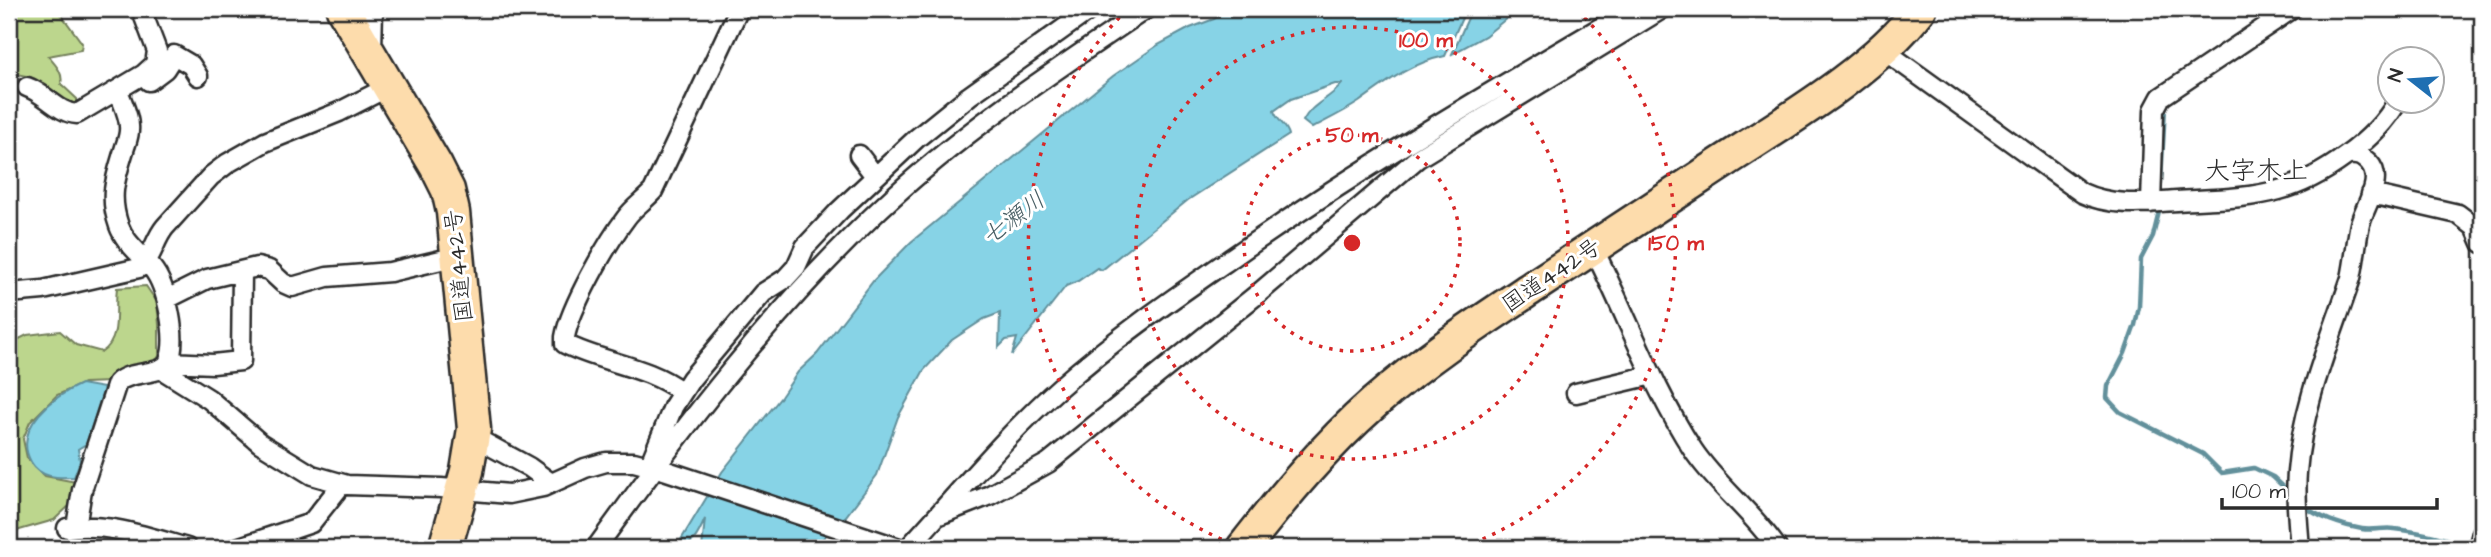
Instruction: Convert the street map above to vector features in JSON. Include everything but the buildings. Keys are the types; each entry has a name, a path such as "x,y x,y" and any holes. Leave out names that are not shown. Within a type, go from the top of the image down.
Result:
{"highway":[{"name":"国道442号","path":"343,9 436,166 448,190 454,220 474,437 445,548"},
{"name":"国道442号","path":"1243,548 1316,461 1377,400 1463,334 1821,96 1882,49 1920,9"}],"street":[{"path":"27,87 73,114 83,112 150,70 157,58 156,51 141,9"},
{"path":"9,293 43,290 97,279 139,268 147,262 164,227 221,168 265,142 339,112 380,74 373,9"},
{"path":"682,392 653,376 565,344 566,332 584,289 619,228 632,210 653,191 739,9"},
{"path":"656,468 673,407 682,392 766,290 787,277 798,265 808,244 917,138 969,96 1091,9"},
{"path":"596,548 702,407 772,323 880,209 995,114 1146,9"},
{"path":"165,365 255,440 312,475 342,484 509,494 533,490 585,468 626,462 656,468 900,547 936,516 1031,414 1133,328 1278,225 1444,118 1632,9"},
{"path":"936,516 990,495 1048,463 1261,292 1418,158 1662,9"},
{"path":"2151,204 2154,110 2161,97 2292,9"},
{"path":"1882,49 2082,192 2104,200 2151,204 2276,191 2296,184 2349,155 2386,116"},
{"path":"136,79 149,81 165,69 174,55 184,59 198,76"},
{"path":"118,90 130,131 114,183 113,198 122,233 157,275 167,299 170,322 165,365"},
{"path":"859,155 875,176"},
{"path":"2300,548 2296,496 2298,463 2312,395 2351,278 2360,223 2374,181 2372,167 2359,155 2349,155"},
{"path":"2371,194 2458,214 2475,227 2482,243"},
{"path":"1593,248 1653,375 1695,453 1777,548"},
{"path":"167,299 201,282 242,271 264,268 292,287 327,277 390,272 458,256"},
{"path":"187,548 139,534 71,527 117,383 129,374 165,365 241,361 242,271"},
{"path":"1576,393 1653,375"},
{"path":"474,437 511,456 551,483"},
{"path":"237,548 311,523 342,484"},
{"path":"2477,548 2482,533"}],"green space":[{"path":"9,9 57,9 82,43 81,50 48,56 60,72 61,84 77,99 77,107 60,100 37,80 24,75 14,74 12,82 9,83"},
{"path":"146,286 157,302 159,356 152,366 110,382 84,383 57,395 30,422 23,439 27,458 45,476 76,482 69,506 54,520 16,531 19,548 9,548 9,344 27,335 60,331 76,345 102,352 115,332 117,288"}],"water":[{"name":"七瀬川","path":"1230,9 1466,9 1445,56 1410,68 1336,116 1312,128 1303,121 1311,110 1342,84 1291,99 1274,111 1289,135 1188,200 1102,270 1097,268 1066,286 1012,355 1017,338 1006,340 999,347 1000,313 984,319 952,340 924,370 898,417 877,475 846,516 813,548 702,548 705,519 691,543 676,548 722,472 798,372 817,354 874,280 911,242 1113,76 1158,45"},
{"path":"1472,9 1518,9 1485,36 1452,54"},
{"path":"81,384 104,388 86,444 78,449 80,461 74,477 44,474 31,462 27,449 31,426 48,405"}],"waterway":[{"path":"2460,9 2482,12"},
{"path":"2160,199 2165,107"},
{"path":"2160,208 2153,236 2141,259 2139,307 2135,325 2125,353 2108,386 2107,398 2120,412 2203,454 2222,473 2254,468 2273,477 2290,493"},
{"path":"2302,504 2322,517 2347,526 2414,532 2443,538 2470,548"}],"district":[{"name":"大字木上","path":"2256,170"}]}
